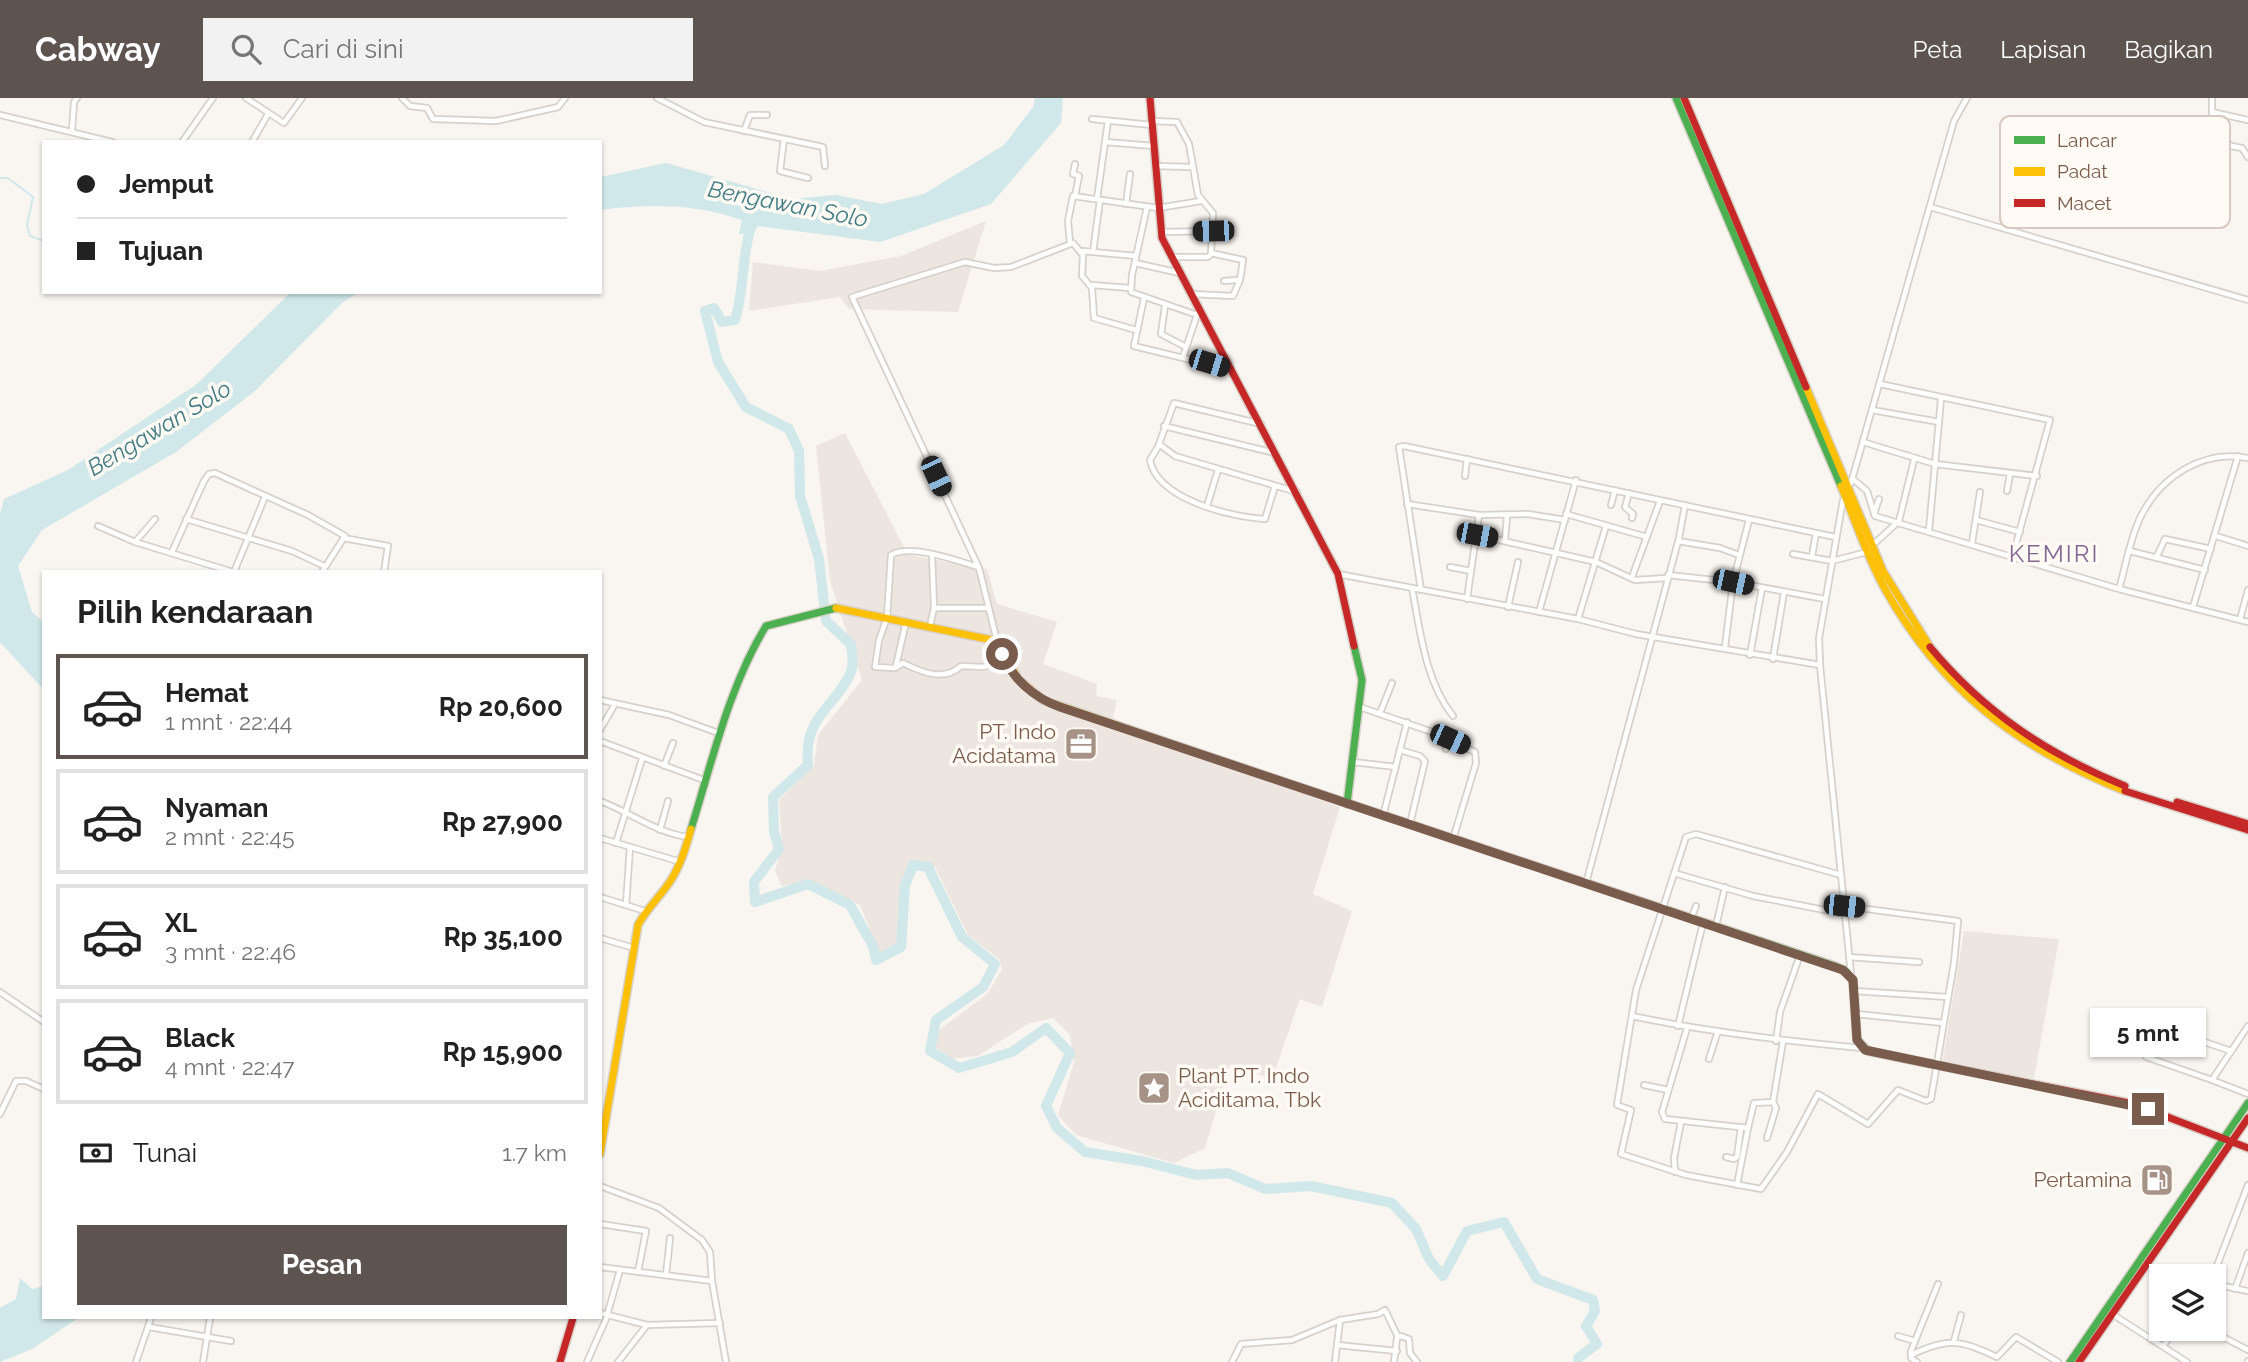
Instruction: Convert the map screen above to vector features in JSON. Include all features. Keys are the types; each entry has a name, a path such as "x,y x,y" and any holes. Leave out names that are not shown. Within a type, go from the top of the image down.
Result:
{"main road":[{"path":"1150,98 1160,232 1198,312 1298,493 1338,574 1361,674 1360,707 1347,804"},
{"path":"1676,98 1875,567 1904,622 1934,662 1987,717 2055,762 2106,785 2248,830"},
{"path":"1686,98 1883,571 1900,605 1937,657 1979,703 2055,755 2126,786 2248,824"},
{"path":"602,1142 634,948 645,911 670,882 681,862 721,734 760,633 773,622 828,609 845,608 998,641 1006,662 1017,679 1048,702 1800,955 1851,975 1857,1040 1862,1048 2134,1104 2248,1148"},
{"path":"2079,1362 2227,1141 2248,1103"},
{"path":"2070,1362 2227,1141 2248,1118"},
{"path":"560,1362 573,1319"}],"street":[{"path":"72,131 74,102 77,98"},
{"path":"183,140 213,98"},
{"path":"246,98 280,122 287,122 302,98"},
{"path":"402,98 410,106 427,108 433,119 478,121 496,121 555,108 563,104 565,98"},
{"path":"657,98 704,122 823,147 825,166"},
{"path":"1874,514 1867,491 1852,481 1954,121 1967,98"},
{"path":"2212,98 2213,116"},
{"path":"2213,112 2248,120"},
{"path":"253,140 268,114"},
{"path":"744,131 750,115 767,114"},
{"path":"0,116 106,140"},
{"path":"1092,119 1152,123 1174,121 1180,125 1189,144 1201,201 1213,213 1212,253 1208,257 1171,257"},
{"path":"1093,252 1108,121"},
{"path":"784,139 780,171 808,178"},
{"path":"1104,142 1154,146"},
{"path":"2230,145 2242,148 2248,157"},
{"path":"1070,243 1070,210 1079,176 1073,174 1075,164"},
{"path":"1154,166 1192,167"},
{"path":"1126,204 1130,174"},
{"path":"1075,196 1158,208 1201,201"},
{"path":"1147,206 1130,288 1133,294 1144,299 1198,312 1183,357"},
{"path":"1930,207 2000,227"},
{"path":"2002,228 2248,300"},
{"path":"1160,232 1213,231"},
{"path":"998,641 979,568 852,297 965,262 994,268 1011,267 1070,243 1076,244 1081,251 1082,276 1091,285 1096,320 1136,330"},
{"path":"1081,251 1136,260 1180,273"},
{"path":"1191,294 1233,296 1237,280 1240,279 1242,259 1212,253"},
{"path":"1224,281 1237,280"},
{"path":"1091,285 1130,288"},
{"path":"1144,299 1134,346 1232,370"},
{"path":"1166,306 1162,336 1186,346"},
{"path":"1880,384 2050,420 2037,476 2013,555"},
{"path":"1929,530 1941,399"},
{"path":"1261,424 1178,403 1172,405 1159,444 1150,457 1153,469 1174,493 1207,506 1266,519 1275,486"},
{"path":"1872,410 1939,422"},
{"path":"1164,426 1277,454"},
{"path":"1863,442 1914,460 2037,476"},
{"path":"1159,444 1164,451 1175,456 1298,493"},
{"path":"1453,716 1444,705 1426,656 1399,447 1410,446 1576,480 1660,501 1835,537"},
{"path":"2193,607 2238,456"},
{"path":"2119,589 2141,516 2182,469 2211,457 2248,458"},
{"path":"1465,476 1467,458"},
{"path":"1876,542 1899,521 1914,460"},
{"path":"1207,506 1218,470"},
{"path":"172,552 207,476 212,473 308,515 345,536 344,538 388,546 384,570"},
{"path":"2007,491 2010,474"},
{"path":"1539,612 1576,480"},
{"path":"1611,505 1615,490"},
{"path":"1972,542 1980,492"},
{"path":"1629,493 1625,507 1633,514 1632,518"},
{"path":"235,570 265,497"},
{"path":"1874,514 1879,499"},
{"path":"1843,500 1825,599 1819,665 1851,975"},
{"path":"1632,577 1660,501"},
{"path":"1407,504 1479,515 1528,514 1566,517 1647,537"},
{"path":"1586,883 1678,541 1685,505"},
{"path":"1874,514 2119,589 2248,622"},
{"path":"1467,599 1479,515"},
{"path":"1505,540 1507,516"},
{"path":"135,542 155,519"},
{"path":"186,519 292,551 324,566"},
{"path":"1725,648 1733,582 1749,520"},
{"path":"1976,520 2020,533"},
{"path":"98,526 135,542 228,570"},
{"path":"1578,619 1606,526"},
{"path":"1812,556 1816,533"},
{"path":"1477,535 1556,551 1648,581 1667,577 1733,582 1825,599"},
{"path":"2216,536 2248,546"},
{"path":"323,570 344,538"},
{"path":"2156,558 2165,539 2211,549"},
{"path":"1678,541 1720,548 1740,555"},
{"path":"979,568 932,554 900,551 891,555 887,618 879,640 875,667 895,668 903,663 920,672 951,674 961,666 983,667 1006,662"},
{"path":"2130,551 2205,570"},
{"path":"1793,554 1832,561 1863,553"},
{"path":"930,626 934,608 932,554"},
{"path":"1508,607 1518,562"},
{"path":"1450,567 1471,571"},
{"path":"1338,574 1578,619 1750,655 1819,665"},
{"path":"1750,655 1762,588"},
{"path":"2240,620 2248,590"},
{"path":"1773,659 1784,592"},
{"path":"934,608 988,608"},
{"path":"895,668 906,622"},
{"path":"1380,713 1392,683"},
{"path":"602,701 668,715 721,734"},
{"path":"602,727 615,704"},
{"path":"1360,707 1450,739 1472,749 1477,755 1453,839"},
{"path":"1383,816 1407,722"},
{"path":"1446,749 1450,739"},
{"path":"602,742 706,781"},
{"path":"664,766 673,743"},
{"path":"1400,750 1423,757 1426,761 1410,825"},
{"path":"616,843 642,759"},
{"path":"1353,762 1396,767"},
{"path":"660,830 668,801"},
{"path":"602,802 626,811 660,830 690,837"},
{"path":"1841,875 1691,834 1684,841 1641,972 1632,1016 1617,1105 1631,1110 1621,1154 1675,1172 1761,1189 1787,1152 1818,1094 1865,1123 1872,1123 1898,1090 1930,1100 1958,921 1844,906"},
{"path":"602,839 681,862"},
{"path":"626,905 630,847"},
{"path":"1674,873 1753,896 1845,914"},
{"path":"1715,927 1725,887"},
{"path":"602,898 645,911"},
{"path":"1691,919 1696,906"},
{"path":"1678,1026 1703,923"},
{"path":"602,939 634,948"},
{"path":"1776,1041 1780,1012 1800,955"},
{"path":"1849,957 1919,962"},
{"path":"1854,991 1948,997"},
{"path":"0,992 42,1021"},
{"path":"1856,1014 1943,1023"},
{"path":"1632,1016 1686,1028 1776,1041 1862,1048"},
{"path":"2212,1080 2248,1026"},
{"path":"1686,1028 1662,1115 1681,1122 1748,1128"},
{"path":"1709,1059 1718,1031"},
{"path":"2186,1032 2187,1036 2231,1051"},
{"path":"2146,1039 2143,1052 2146,1057 2248,1094"},
{"path":"1767,1138 1776,1108 1773,1102 1783,1041"},
{"path":"0,1114 16,1081 26,1081 42,1088"},
{"path":"1644,1085 1668,1090"},
{"path":"1737,1185 1754,1103 1773,1102"},
{"path":"1675,1172 1674,1158 1681,1122"},
{"path":"1726,1157 1736,1159 1741,1127"},
{"path":"2218,1264 2248,1185"},
{"path":"602,1187 659,1208 702,1240 710,1252 712,1281 726,1362"},
{"path":"602,1224 646,1231 638,1272"},
{"path":"666,1275 670,1238"},
{"path":"2235,1289 2248,1253"},
{"path":"602,1267 712,1281"},
{"path":"587,1362 607,1314 620,1270"},
{"path":"1910,1355 1938,1284"},
{"path":"2226,1287 2248,1291"},
{"path":"1232,1362 1241,1344 1298,1338 1340,1320 1378,1314 1385,1310 1398,1337 1394,1362"},
{"path":"602,1313 647,1325 720,1323"},
{"path":"2112,1313 2187,1362"},
{"path":"1954,1341 1961,1315"},
{"path":"136,1362 151,1319"},
{"path":"203,1362 210,1319"},
{"path":"1335,1362 1340,1320"},
{"path":"618,1362 647,1325"},
{"path":"149,1327 231,1341"},
{"path":"1898,1336 1915,1341"},
{"path":"1398,1337 1408,1338 1410,1353 1418,1362"},
{"path":"1910,1355 1939,1342 1954,1341 1997,1357 2016,1337 2058,1362"},
{"path":"2226,1338 2248,1350"},
{"path":"2164,1345 2167,1341"},
{"path":"1337,1345 1397,1351"},
{"path":"1910,1355 1917,1362"}],"shaded area":[{"path":"986,221 958,312 849,309 840,297 749,311 753,262 820,271 901,256"},
{"path":"845,433 908,555 987,569 997,604 1057,622 1043,664 1097,684 1096,696 1117,700 1111,725 1340,807 1313,894 1352,911 1322,1007 1300,999 1272,1079 1230,1064 1205,1148 1174,1163 1076,1135 1058,1115 1074,1062 1070,1035 1053,1018 1027,1024 978,1056 951,1059 935,1047 938,1031 988,993 1002,969 999,959 968,935 935,867 908,862 897,946 880,955 860,905 808,882 782,886 775,871 782,845 779,800 814,765 818,735 862,680 830,581 816,446"},
{"path":"1964,931 2059,939 2034,1078 1942,1066"}],"water":[{"name":"Bengawan Solo","path":"1035,98 1063,98 1061,123 991,204 880,242 758,226 753,234 739,234 742,220 689,208 654,206 602,210 602,177 666,163 792,199 835,195 882,204 924,194 1004,145 1033,107"},
{"name":"Bengawan Solo","path":"289,294 356,294 342,303 255,391 176,452 42,530 18,566 32,612 42,620 42,688 0,642 0,514 4,499 68,470 197,384"},
{"path":"20,1278 32,1289 42,1286 42,1319 77,1319 32,1349 0,1362 0,1308 16,1299"}],"waterway":[{"path":"0,178 8,178 33,197 27,225 30,236 42,240"},
{"path":"752,223 735,320 722,322 714,308 705,311 718,362 746,407 789,429 799,451 800,496 819,559 826,621 851,644 853,662 844,685 815,723 810,735 808,765 773,797 774,831 779,849 754,882 755,902 808,884 850,905 873,946 876,960 901,947 905,886 913,865 928,867 962,937 995,964 983,987 936,1020 930,1051 959,1068 1012,1052 1046,1028 1070,1053 1046,1106 1057,1128 1085,1152 1142,1161 1196,1175 1228,1173 1265,1189 1311,1186 1392,1203 1416,1229 1429,1259 1443,1276 1467,1231 1504,1222 1537,1279 1593,1300 1595,1311 1586,1326 1597,1344 1578,1358 1578,1362"}],"traffic: fast":[{"path":"1676,98 1841,486"},
{"path":"691,829 732,699 766,626 836,608"},
{"path":"1347,804 1362,680 1354,646"},
{"path":"1490,851 1835,966 1847,972 1853,980 1857,1040 1868,1051 1937,1065"},
{"path":"2070,1362 2248,1103"}],"traffic: slow":[{"path":"1806,387 1883,571 1930,647"},
{"path":"1841,486 1885,589 1931,658 1986,712 2017,735 2050,756 2125,791"},
{"path":"836,608 997,641 1018,679 1043,700 1204,755"},
{"path":"602,1142 638,925 675,874 691,829"}],"traffic: jam":[{"path":"1150,98 1162,238 1338,574 1354,646"},
{"path":"1684,98 1806,387"},
{"path":"1930,647 1972,692 2018,729 2069,760 2125,786"},
{"path":"1204,755 1490,851"},
{"path":"2125,791 2248,830"},
{"path":"2177,802 2248,824"},
{"path":"1937,1065 2134,1104 2248,1148"},
{"path":"2079,1362 2248,1118"},
{"path":"560,1362 573,1319"}],"place":[{"name":"PT. Indo Acidatama","path":"1081,744"},
{"name":"Plant PT. Indo Aciditama, Tbk","path":"1154,1088"},
{"name":"Pertamina","path":"2157,1180"}],"district":[{"name":"KEMIRI","path":"2054,554"}],"route":[{"path":"1002,654 1009,670 1017,679 1044,701 1843,970 1851,975 1853,980 1857,1040 1865,1050 2121,1101 2148,1109"}]}
